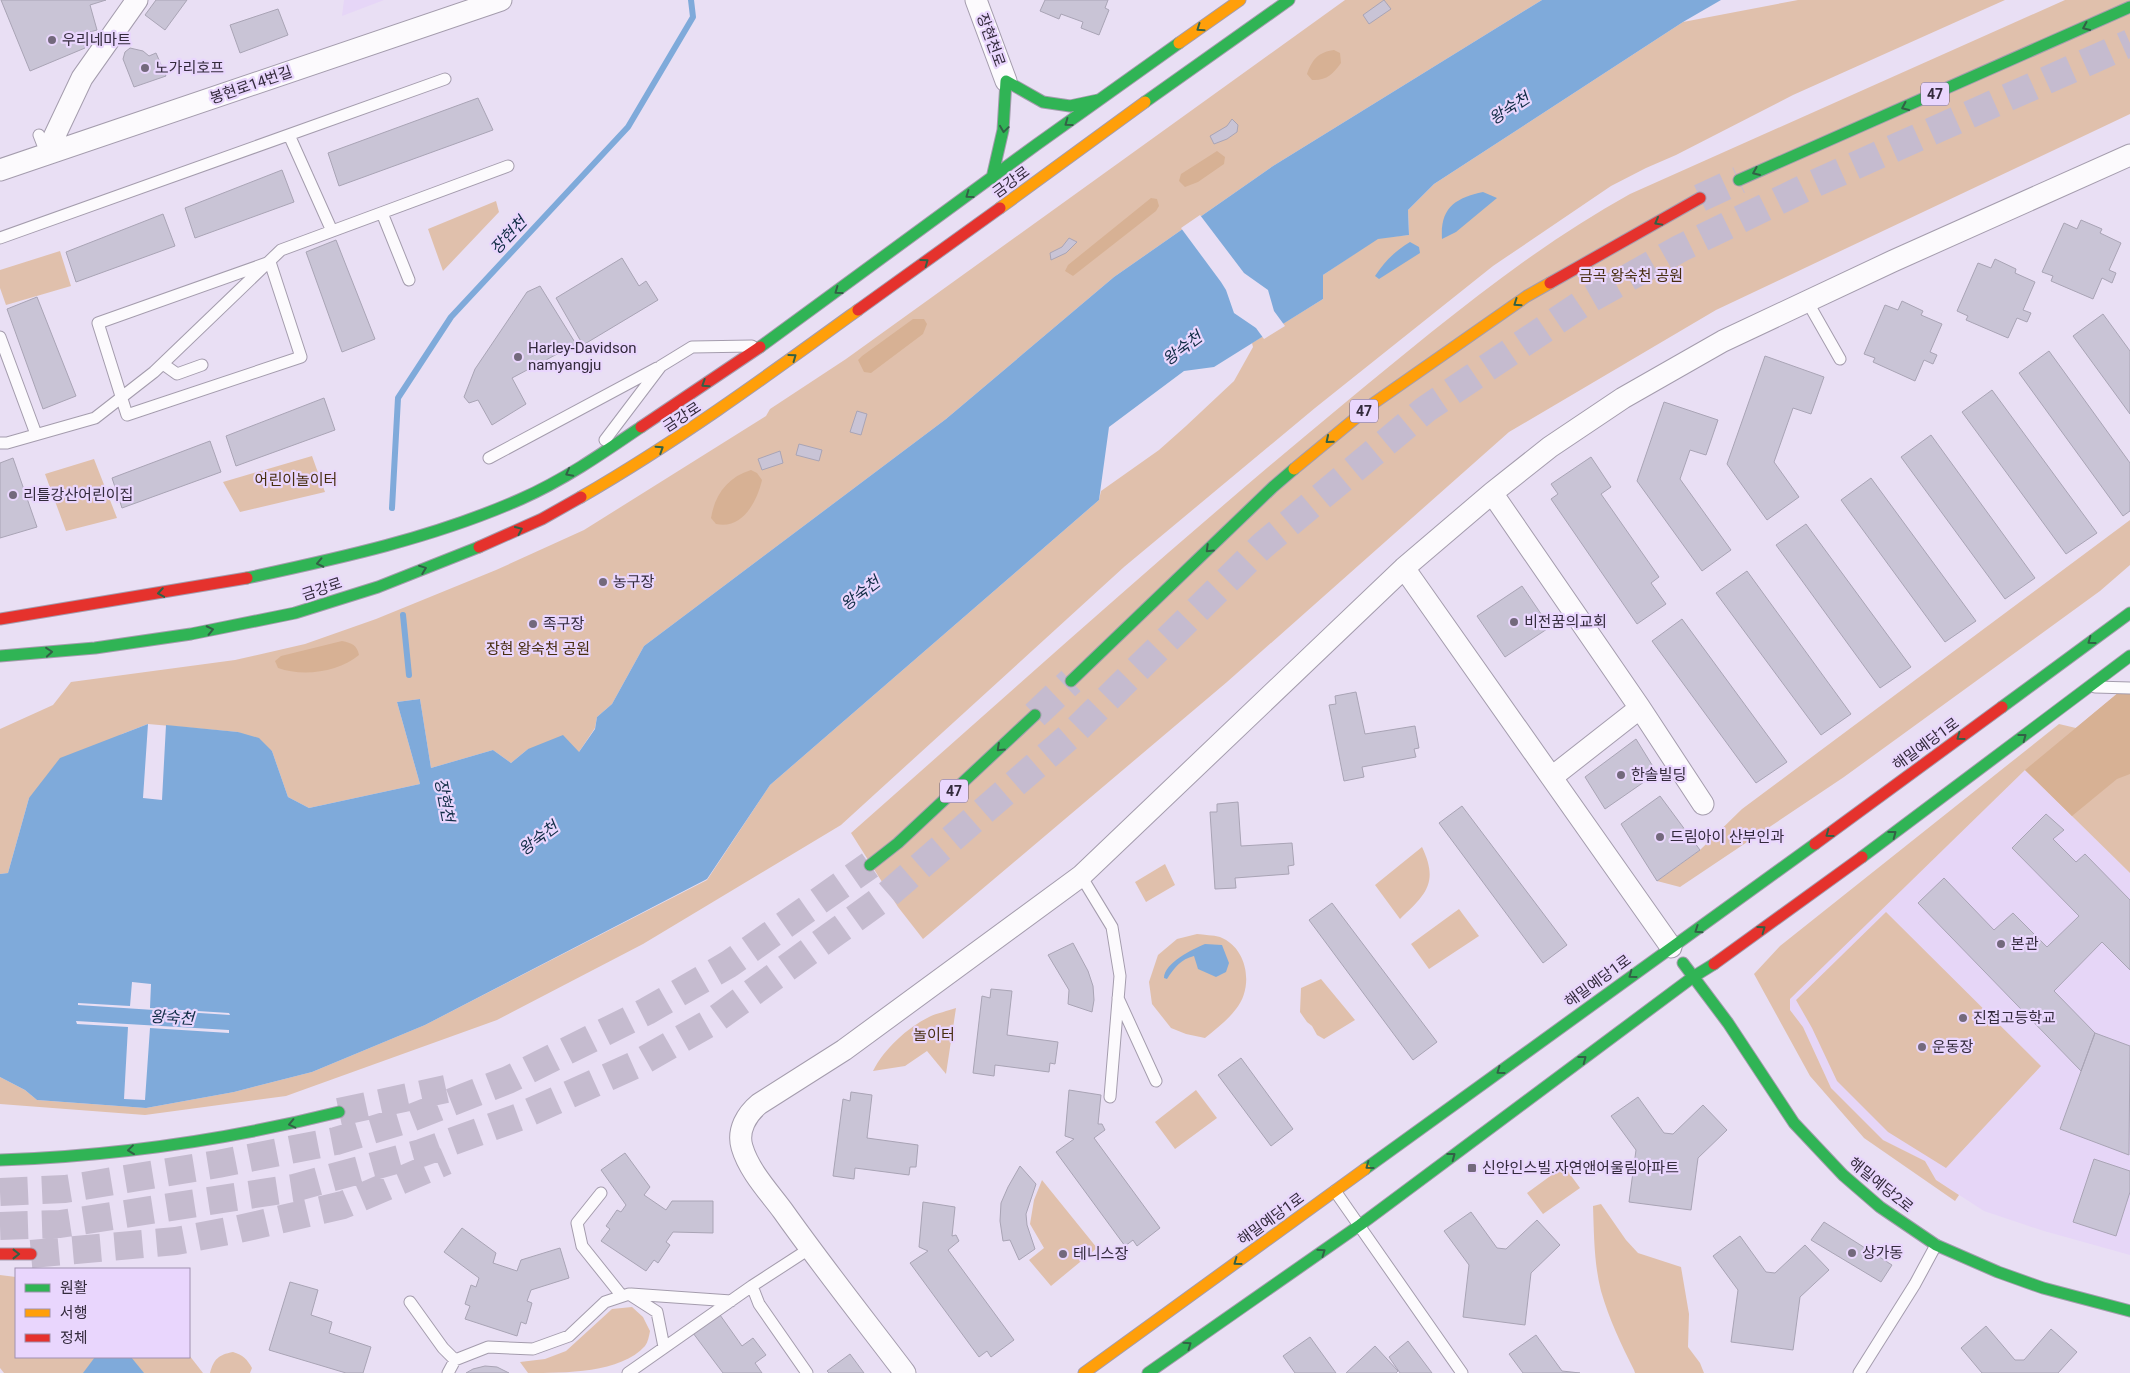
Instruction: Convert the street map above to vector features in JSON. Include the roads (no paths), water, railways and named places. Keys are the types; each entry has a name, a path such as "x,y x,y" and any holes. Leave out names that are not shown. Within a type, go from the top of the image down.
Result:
{"main road":[{"name":"금강로","path":"0,619 244,579 368,552 415,539 522,498 588,463 762,346 1099,100 1240,0"},
{"name":"금강로","path":"0,656 95,648 191,634 295,613 378,587 474,549 542,519 628,470 707,418 1289,0"},
{"name":"47","path":"1739,180 2130,7"},
{"path":"992,178 1000,152 1005,123 1006,81 1043,102 1070,106 1099,100"},
{"name":"47","path":"1070,681 1273,487 1374,403 1527,296 1700,198"},
{"name":"해밀예당1로","path":"1084,1373 1671,947 1700,928 2130,613"},
{"path":"1148,1373 1360,1226 1693,977 1723,958 1889,837 2130,656"},
{"name":"47","path":"870,865 898,843 1035,715"},
{"name":"해밀예당2로","path":"1671,947 1728,1023 1794,1123 1850,1182 1880,1207 1936,1244 1998,1272 2043,1288 2130,1311"},
{"path":"0,1160 84,1156 190,1143 289,1125 339,1112"},
{"path":"0,1154 21,1160"},
{"path":"0,1254 31,1254"}],"street":[{"path":"43,144 82,78 137,0"},
{"name":"봉현로14번길","path":"0,170 43,144 501,0"},
{"name":"장현천로","path":"976,0 1006,81"},
{"path":"905,1373 809,1249 752,1168 742,1147 741,1136 748,1113 892,1016 1081,876 1404,568 1492,493 1550,447 1623,398 1723,341 1807,301 2130,156"},
{"path":"1492,493 1640,708 1703,804"},
{"path":"1404,568 1671,947"},
{"path":"1552,777 1640,708"}],"lane":[{"path":"0,238 445,79"},
{"path":"289,134 332,231"},
{"path":"0,443 7,443 95,418 163,364 281,250 508,166"},
{"path":"382,213 409,280"},
{"path":"270,262 301,357 127,415 98,323 270,262"},
{"path":"1807,301 1840,359"},
{"path":"0,337 2,352 36,434"},
{"path":"489,458 661,366 692,347 762,346"},
{"path":"163,364 177,374 202,365"},
{"path":"588,463 661,366"},
{"path":"2088,686 2104,689 2130,688"},
{"path":"1081,876 1112,927 1120,976 1110,1097"},
{"path":"1118,998 1156,1081"},
{"path":"1335,1191 1462,1373"},
{"path":"601,1193 577,1223 582,1246 626,1295 657,1312 664,1347"},
{"path":"1859,1373 1915,1284 1936,1244"},
{"path":"628,1373 731,1300 809,1249"},
{"path":"752,1286 759,1304 807,1373"},
{"path":"448,1373 455,1360 488,1347 533,1350 569,1336 605,1302 626,1295 731,1300"},
{"path":"410,1302 443,1348 455,1360"}],"water":[{"name":"왕숙천","path":"1542,0 1721,0 1683,22 1434,184 1408,210 1409,235 1378,239 1323,275 1323,299 1214,367 1184,371 1109,427 1099,500 770,785 707,879 425,1025 312,1072 234,1092 146,1108 37,1100 25,1090 0,1077 0,874 8,873 29,798 60,758 148,724 143,798 162,800 166,725 238,732 259,738 272,751 288,797 309,808 420,784 397,702 420,699 431,768 493,750 511,763 528,749 563,735 579,752 595,729 597,717 612,704 644,646 946,419 1114,277 1273,166","holes":["132,982 151,984 150,1008 229,1013 230,1015 78,1005 78,1003 130,1006","76,1021 229,1030 229,1033 150,1028 145,1100 124,1099 128,1027 77,1024"]},
{"path":"1483,192 1497,198 1456,232 1442,239 1444,219 1452,206 1465,197"},
{"path":"1410,242 1419,247 1420,253 1379,279 1375,276 1391,257"},
{"path":"1205,944 1222,945 1229,963 1226,972 1216,977 1198,969 1194,956 1182,962 1167,979 1164,978 1165,972 1174,962"},
{"path":"94,1358 132,1358 144,1373 83,1373"}],"waterway":[{"name":"장현천","path":"392,508 398,398 451,317 628,127 693,17 691,0"},
{"name":"장현천","path":"403,615 409,675"}],"tunnel":[{"path":"0,1226 60,1224 294,1188 421,1153 519,1117 637,1064 713,1021 886,896 1072,734 1262,546 1426,409 1583,303 1681,248 1809,186 2130,43"},
{"path":"1700,198 1739,180"},
{"path":"1035,715 1071,681"},
{"path":"0,1192 65,1189 218,1164 336,1141 411,1118 508,1080 647,1011 729,964 870,865"},
{"path":"339,1112 446,1089"},
{"path":"31,1254 176,1241 239,1229 343,1205 446,1161"}],"place":[{"name":"우리네마트","path":"52,40"},
{"name":"노가리호프","path":"145,68"},
{"name":"Harley-Davidson namyangju","path":"518,357"},
{"name":"리틀강산어린이집","path":"13,495"},
{"name":"농구장","path":"603,582"},
{"name":"비전꿈의교회","path":"1514,622"},
{"name":"족구장","path":"533,624"},
{"name":"한솔빌딩","path":"1621,775"},
{"name":"드림아이 산부인과","path":"1660,837"},
{"name":"본관","path":"2001,944"},
{"name":"진접고등학교","path":"1963,1018"},
{"name":"운동장","path":"1922,1047"},
{"name":"신안인스빌.자연앤어울림아파트","path":"1472,1168"},
{"name":"상가동","path":"1852,1253"},
{"name":"테니스장","path":"1063,1254"}],"park label":[{"name":"금곡 왕숙천 공원","path":"1631,276"},
{"name":"어린이놀이터","path":"296,480"},
{"name":"장현 왕숙천 공원","path":"538,649"},
{"name":"놀이터","path":"934,1035"}]}
